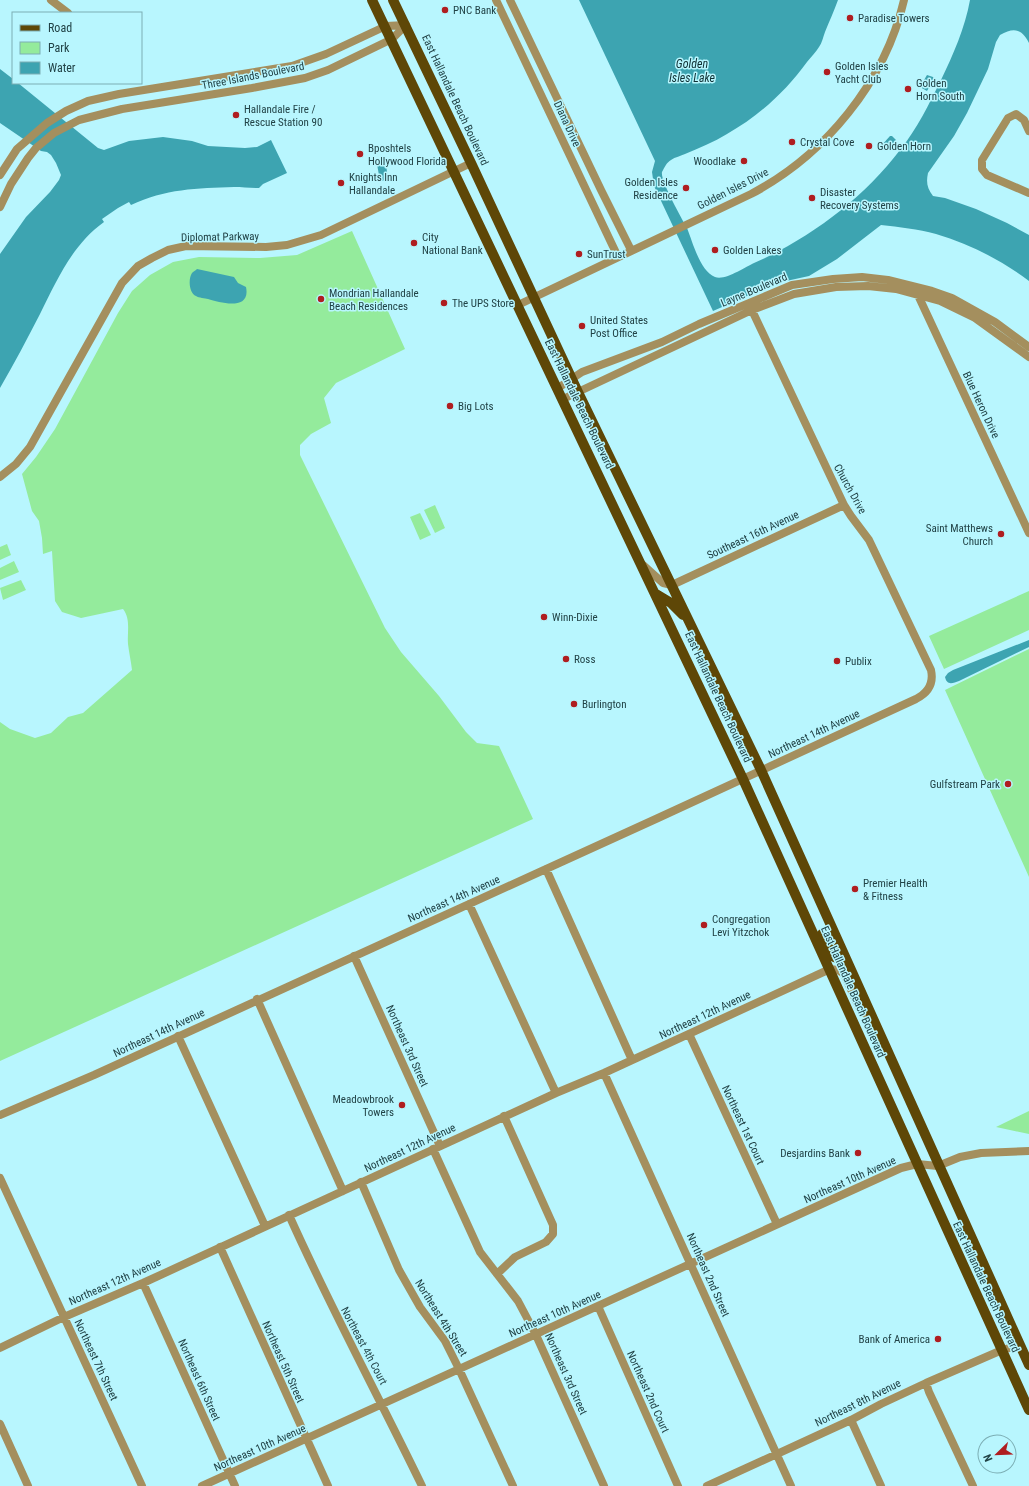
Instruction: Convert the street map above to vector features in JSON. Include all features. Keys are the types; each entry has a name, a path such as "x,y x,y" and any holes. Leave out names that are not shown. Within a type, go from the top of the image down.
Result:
{"main road":[{"name":"East Hallandale Beach Boulevard","path":"372,0 386,26 743,778 1029,1410"},
{"name":"East Hallandale Beach Boulevard","path":"393,0 578,392 761,770 938,1166 1029,1365"},
{"path":"656,594 672,603 690,622"},
{"path":"802,908 813,917 832,954 838,959 846,961"}],"street":[{"path":"52,0 67,12"},
{"name":"Diana Drive","path":"496,0 618,257"},
{"name":"Diana Drive","path":"510,0 631,250"},
{"name":"Golden Isles Drive","path":"518,305 751,194 775,180 810,153 825,139 852,108 874,74 891,40 904,0"},
{"name":"Three Islands Boulevard","path":"0,175 17,149 47,123 66,111 88,101 140,87 292,66 326,54 386,26 406,25"},
{"name":"Three Islands Boulevard","path":"0,207 11,184 36,148 54,133 79,120 122,109 290,82 328,70 392,39 406,25"},
{"path":"1029,132 1024,120 1016,114 1008,118 982,160 982,170 987,175 1029,194"},
{"name":"Diplomat Parkway","path":"0,477 16,464 30,447 122,283 138,266 168,250 186,246 266,247 287,245 321,235 471,163"},
{"name":"Layne Boulevard","path":"558,388 582,372 662,342 699,324 794,294 833,279 862,277 888,280 915,286 952,298 995,322 1029,348"},
{"name":"Layne Boulevard","path":"812,286 868,286 896,289 940,301 975,318 1029,357"},
{"name":"Blue Heron Drive","path":"915,286 1029,533"},
{"name":"Layne Boulevard","path":"563,399 750,307"},
{"name":"Church Drive","path":"750,307 844,505 850,516 869,540 931,670 932,681 930,687 922,696 916,699"},
{"name":"Southeast 16th Avenue","path":"672,585 844,505"},
{"path":"641,564 656,578 672,585"},
{"name":"Northeast 14th Avenue","path":"0,1115 469,904 916,699"},
{"path":"546,869 632,1060"},
{"path":"469,904 556,1092"},
{"name":"Northeast 3rd Street","path":"354,956 480,1252 518,1302 536,1334 604,1486"},
{"path":"830,969 837,969 841,972 846,978 859,1007 874,1021"},
{"name":"Northeast 12th Avenue","path":"0,1348 64,1317 343,1191 556,1092 604,1073 830,969"},
{"path":"258,999 343,1191"},
{"name":"Northeast 1st Court","path":"689,1034 777,1224"},
{"path":"178,1036 266,1226"},
{"name":"Northeast 2nd Street","path":"604,1073 791,1486"},
{"path":"496,1274 515,1257 546,1242 553,1234 554,1225 504,1116"},
{"path":"917,1164 938,1166 960,1157 981,1153 1029,1151"},
{"name":"Northeast 10th Avenue","path":"202,1486 901,1168 917,1164"},
{"name":"Northeast 7th Street","path":"0,1178 142,1486"},
{"name":"Northeast 4th Street","path":"361,1182 399,1270 420,1307 445,1341 460,1369 513,1486"},
{"name":"Northeast 4th Court","path":"289,1215 317,1277 422,1486"},
{"name":"Northeast 5th Street","path":"220,1247 328,1486"},
{"name":"Northeast 6th Street","path":"143,1282 235,1486"},
{"name":"Northeast 2nd Court","path":"598,1306 678,1486"},
{"name":"Northeast 8th Avenue","path":"707,1486 851,1420 926,1382 1002,1350 1020,1345"},
{"path":"926,1382 929,1392 973,1486"},
{"path":"851,1420 881,1486"},
{"path":"0,1424 28,1486"}],"green space":[{"path":"352,231 405,349 336,383 324,398 331,423 311,434 300,445 300,455 385,628 401,652 439,696 466,732 477,743 499,746 533,819 0,1061 0,722 10,729 35,738 51,733 68,717 83,713 132,670 128,644 128,621 123,609 81,618 62,612 55,601 52,551 43,554 39,521 32,511 22,474 36,457 55,429 118,313 132,291 150,275 173,262 199,257 260,258 297,255"},
{"path":"435,505 445,528 435,533 424,510"},
{"path":"420,513 431,535 420,540 410,517"},
{"path":"7,544 11,555 0,560 0,547"},
{"path":"14,561 19,572 0,580 0,568"},
{"path":"21,580 26,590 3,600 0,588"},
{"path":"1029,591 1029,630 944,669 929,636"},
{"name":"Gulfstream Park","path":"1029,649 1029,877 945,690"},
{"path":"1029,1111 1029,1134 996,1127"}],"water":[{"name":"Golden Isles Lake","path":"579,0 838,0 822,42 799,73 781,93 761,111 739,127 712,142 673,159 667,164 662,172 664,183 687,228 701,263 710,274 719,278 735,273 775,253 815,229 852,201 886,168 912,134 950,61 965,21 970,0 1029,0 1029,43 1020,32 1017,31 1013,30 1000,35 996,42 988,69 967,113 954,136 928,173 927,179 928,188 933,196 945,198 976,209 1029,235 1029,281 996,260 949,238 929,232 881,225 837,259 809,276 777,283 713,311 654,186 652,172 655,161"},
{"path":"0,69 12,78 12,84 19,84 98,148 104,150 129,141 163,137 192,141 208,146 245,148 257,147 271,140 287,173 263,184 259,188 234,187 181,190 156,196 131,205 129,202 102,219 104,222 83,241 66,264 0,388 0,254 26,217 50,192 61,175 51,155 47,152 41,151 0,123"},
{"path":"927,75 933,77 934,79 927,91 920,87"},
{"path":"890,136 896,140 887,151 881,146"},
{"path":"384,162 386,164 388,180 380,181 377,164"},
{"path":"197,269 234,277 238,283 246,287 246,295 244,300 234,304 196,296 192,292 190,282 192,273"},
{"path":"1029,640 1029,647 959,681 949,683 946,680 945,677 953,670"}],"place":[{"name":"PNC Bank","path":"445,10"},
{"name":"Paradise Towers","path":"850,18"},
{"name":"Golden Isles Yacht Club","path":"827,72"},
{"name":"Golden Horn South","path":"908,89"},
{"name":"Hallandale Fire / Rescue Station 90","path":"236,115"},
{"name":"Crystal Cove","path":"792,142"},
{"name":"Golden Horn","path":"869,146"},
{"name":"Bposhtels Hollywood Florida","path":"360,154"},
{"name":"Woodlake","path":"744,161"},
{"name":"Knights Inn Hallandale","path":"341,183"},
{"name":"Golden Isles Residence","path":"686,188"},
{"name":"Disaster Recovery Systems","path":"812,198"},
{"name":"City National Bank","path":"414,243"},
{"name":"Golden Lakes","path":"715,250"},
{"name":"SunTrust","path":"579,254"},
{"name":"Mondrian Hallandale Beach Residences","path":"321,299"},
{"name":"The UPS Store","path":"444,303"},
{"name":"United States Post Office","path":"582,326"},
{"name":"Big Lots","path":"450,406"},
{"name":"Saint Matthews Church","path":"1001,534"},
{"name":"Winn-Dixie","path":"544,617"},
{"name":"Ross","path":"566,659"},
{"name":"Publix","path":"837,661"},
{"name":"Burlington","path":"574,704"},
{"name":"Gulfstream Park","path":"1008,784"},
{"name":"Premier Health & Fitness","path":"855,889"},
{"name":"Congregation Levi Yitzchok","path":"704,925"},
{"name":"Meadowbrook Towers","path":"402,1105"},
{"name":"Desjardins Bank","path":"858,1153"},
{"name":"Bank of America","path":"938,1339"}]}
